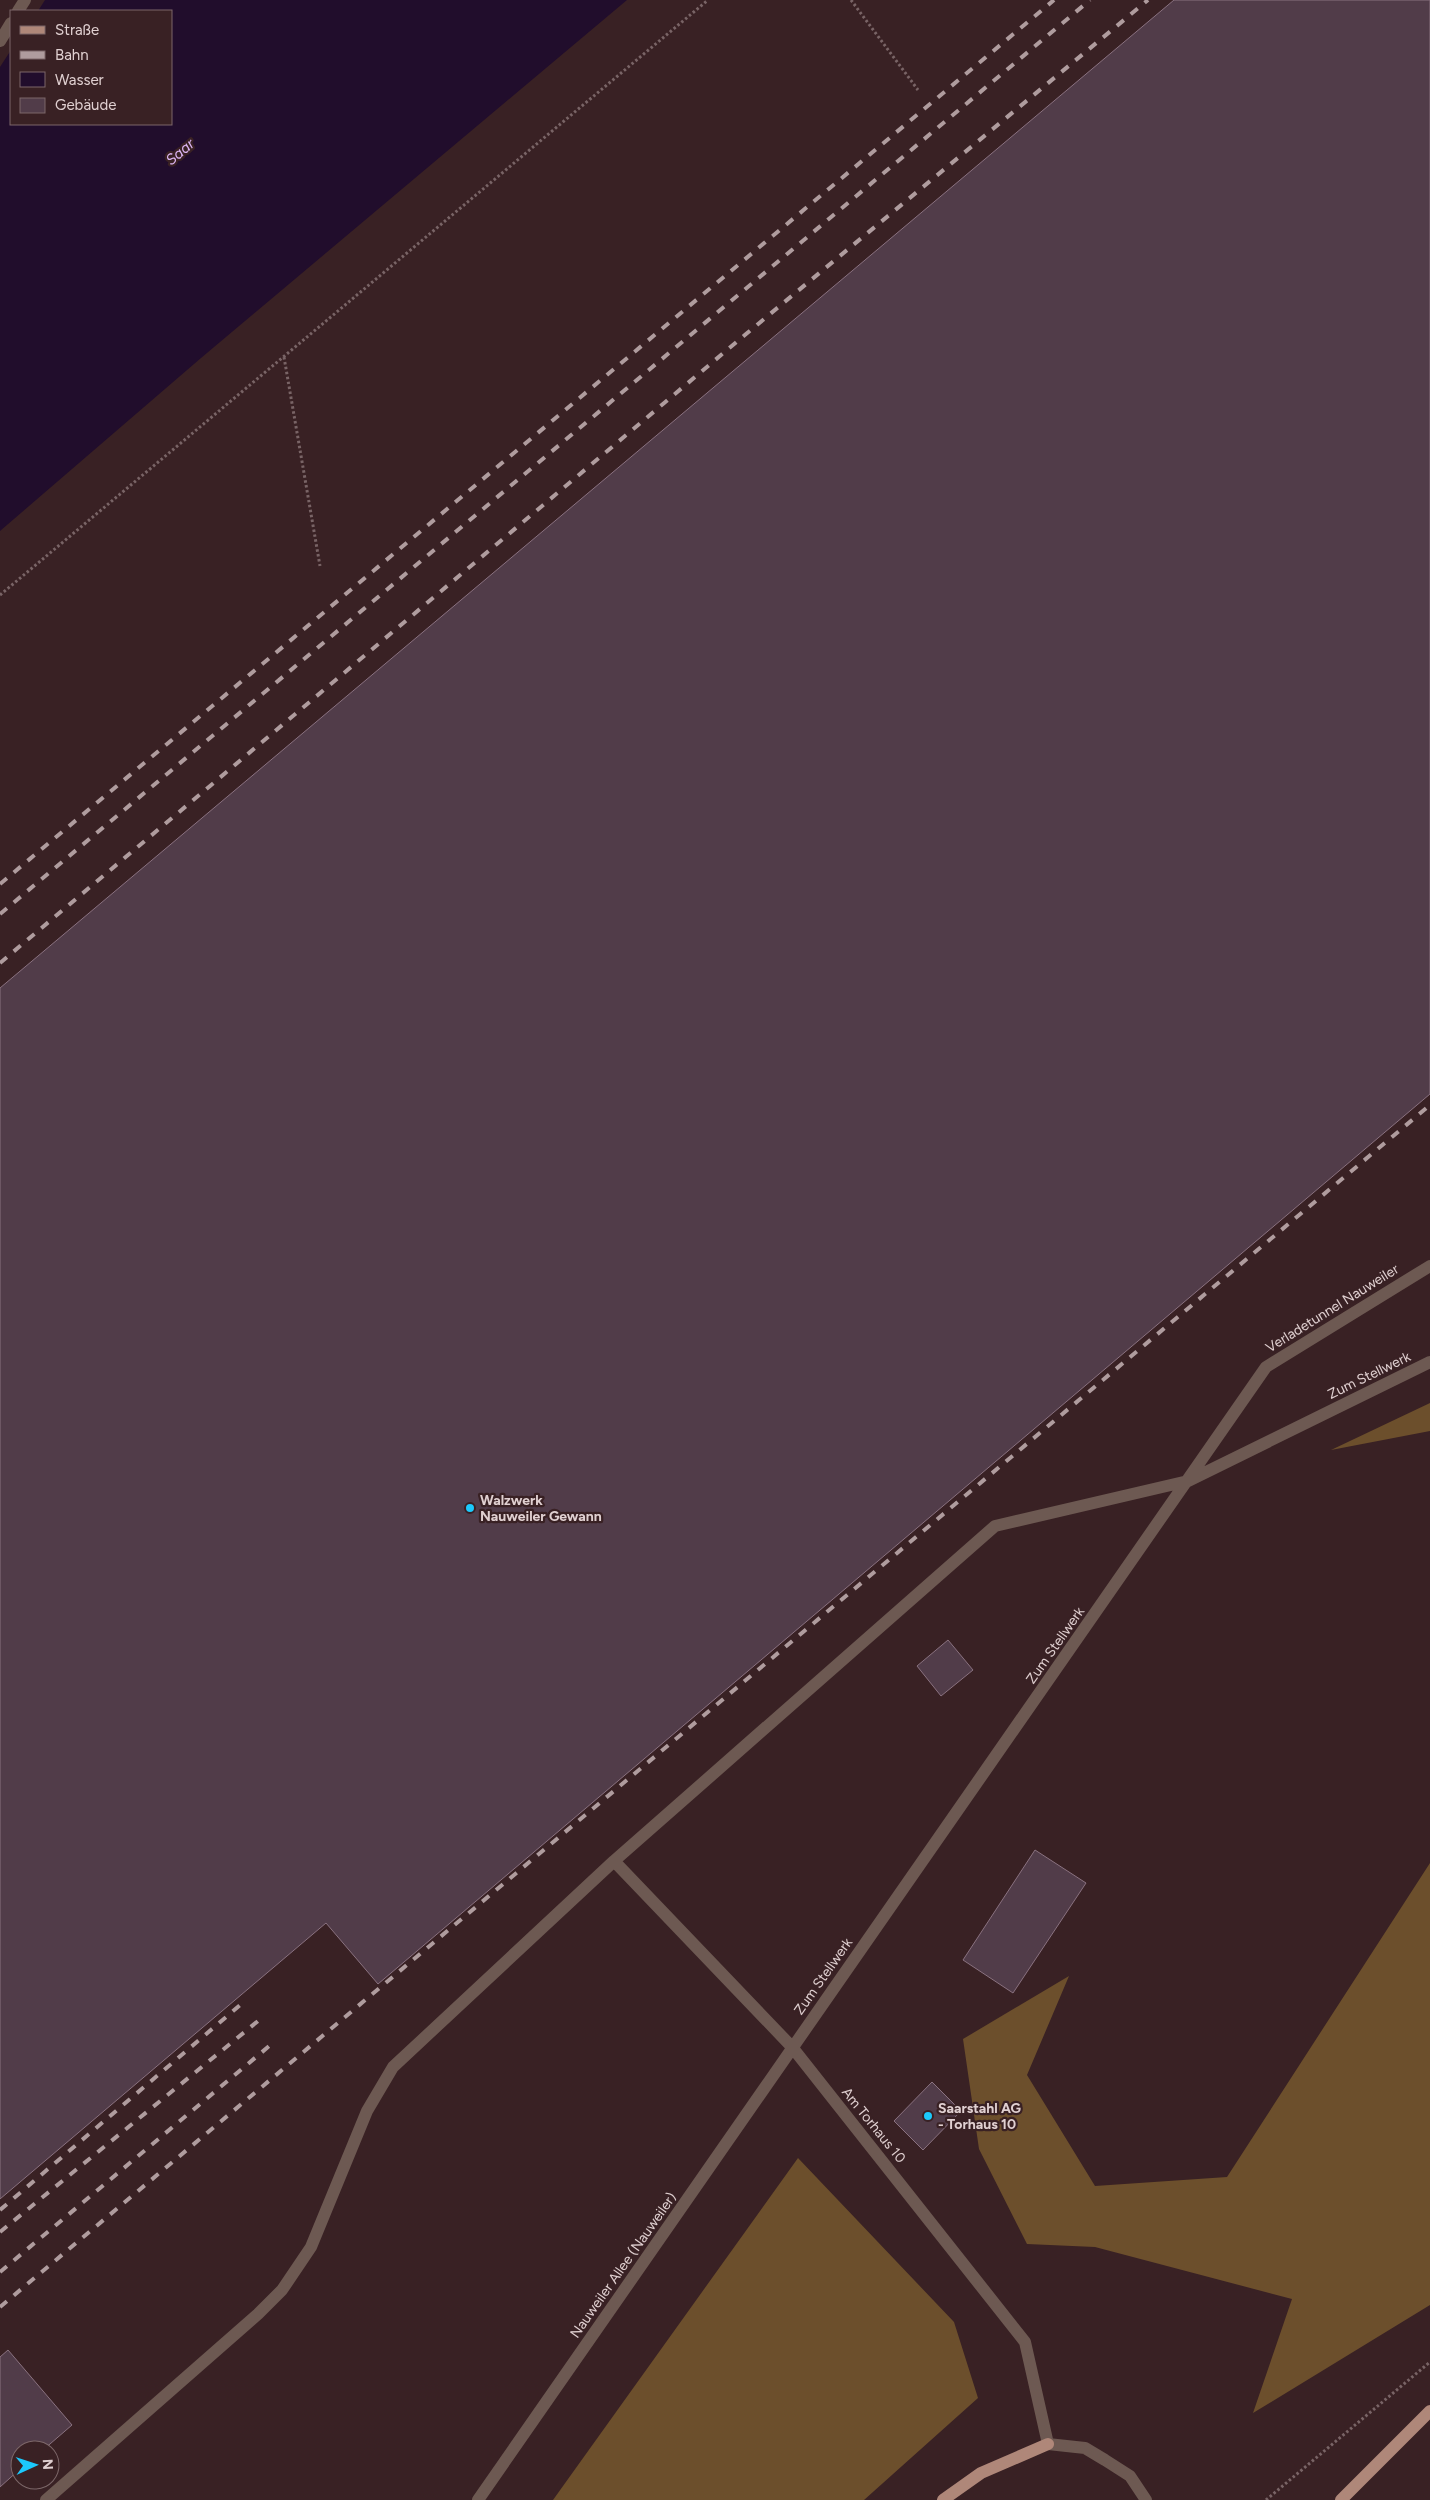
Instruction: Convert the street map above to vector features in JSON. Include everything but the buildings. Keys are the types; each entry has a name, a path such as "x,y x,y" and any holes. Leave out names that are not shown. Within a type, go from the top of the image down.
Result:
{"main road":[{"path":"1342,2500 1430,2411"},
{"path":"943,2500 981,2473 1048,2444"}],"street":[{"path":"0,41 10,24"},
{"name":"Verladetunnel Nauweiler","path":"1188,1481 1266,1367 1430,1266"},
{"name":"Zum Stellwerk","path":"792,2047 1188,1481 1430,1362"},
{"path":"46,2500 258,2314 282,2290 311,2247 367,2111 393,2067 614,1861 995,1526 1188,1481"},
{"name":"Am Torhaus 10","path":"614,1861 792,2047 1024,2342 1048,2444"},
{"name":"Nauweiler Allee (Nauweiler)","path":"478,2500 792,2047"},
{"path":"1048,2444 1085,2448 1130,2476 1146,2500"}],"path":[{"path":"0,595 708,0"},
{"path":"851,0 918,90"},
{"path":"284,356 320,566"},
{"path":"1266,2500 1430,2362"}],"shaded area":[{"path":"1430,1403 1430,1431 1331,1450"},
{"path":"1430,1863 1430,2305 1253,2413 1292,2299 1095,2247 1027,2244 979,2149 963,2039 1069,1976 1027,2075 1095,2186 1227,2177"},
{"path":"798,2158 954,2322 978,2398 864,2500 553,2500"}],"water":[{"name":"Saar","path":"45,0 627,0 201,358 0,531 0,67 10,52 10,125 172,125 172,10 39,10"}],"railway":[{"path":"0,884 1054,0"},
{"path":"0,914 1090,0"},
{"path":"0,963 746,334 1148,0"},
{"path":"0,2307 1430,1105"},
{"path":"0,2210 246,2000"},
{"path":"0,2232 258,2021"},
{"path":"0,2272 274,2042"}],"place":[{"name":"Walzwerk Nauweiler Gewann","path":"470,1508"},
{"name":"Saarstahl AG - Torhaus 10","path":"928,2116"}]}
